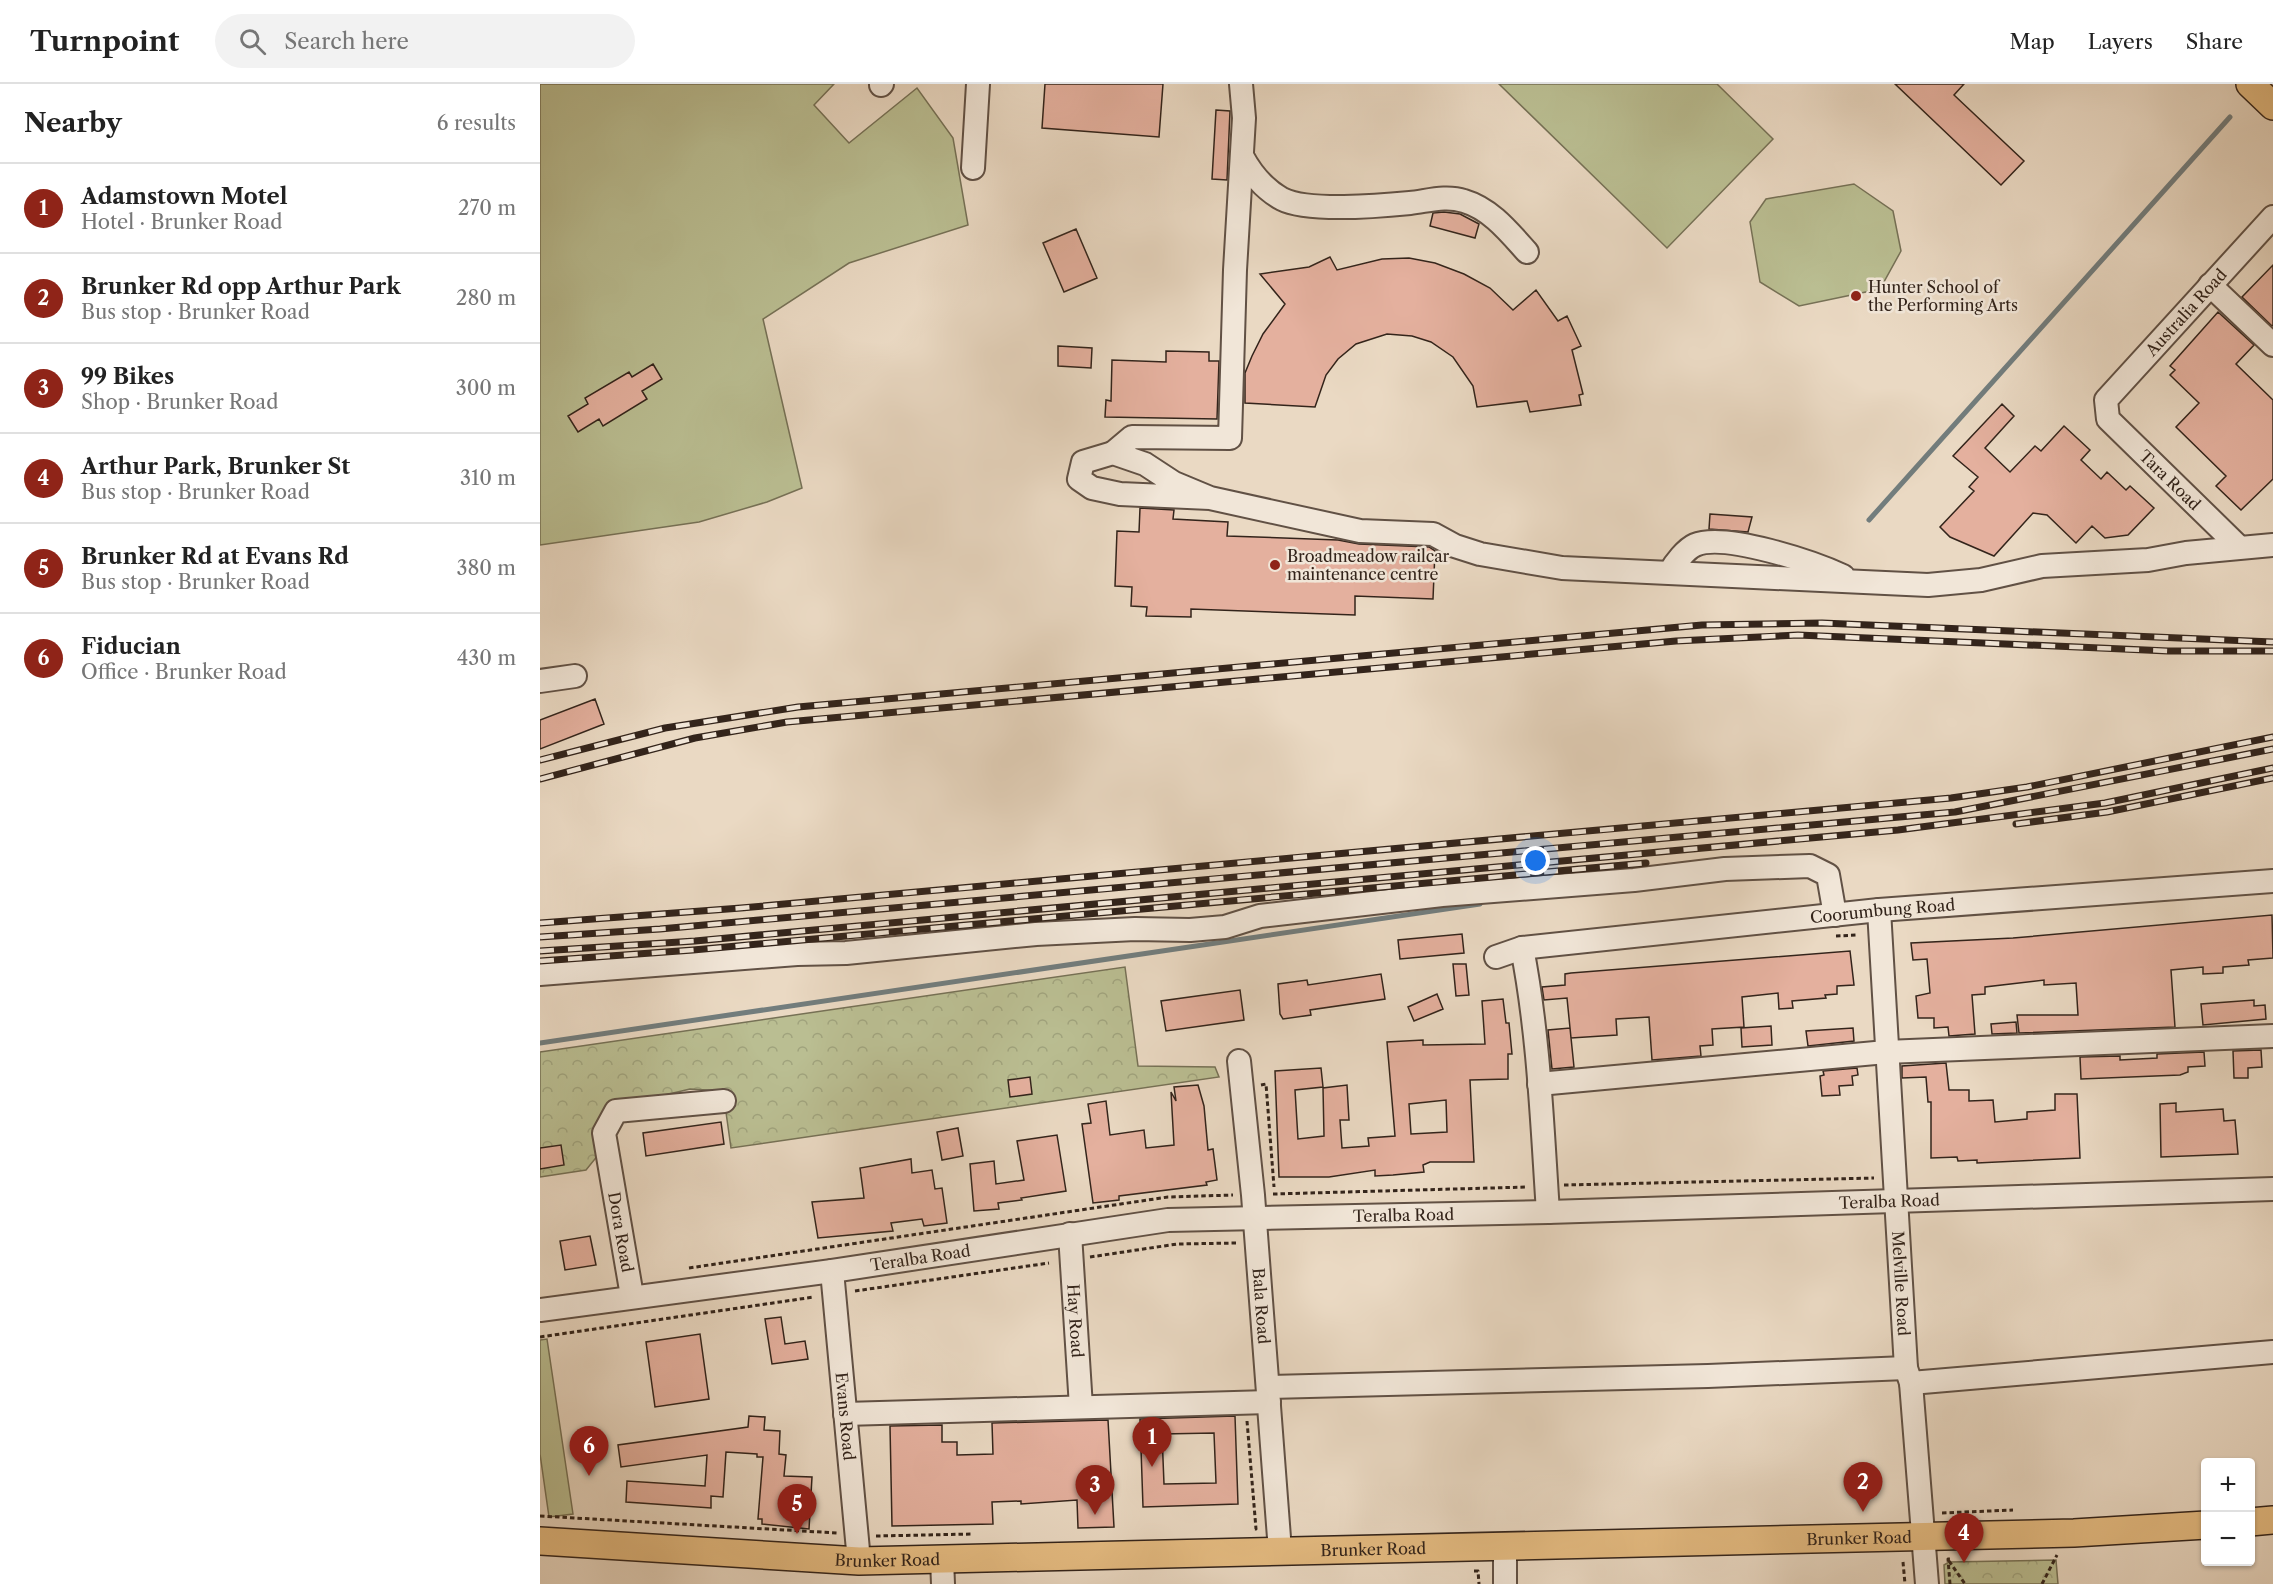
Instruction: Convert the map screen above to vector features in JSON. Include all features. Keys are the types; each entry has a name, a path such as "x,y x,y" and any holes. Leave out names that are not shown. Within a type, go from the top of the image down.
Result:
{"main road":[{"path":"2250,84 2273,106"},
{"path":"2255,1522 2273,1520"},
{"name":"Brunker Road","path":"540,1541 859,1561 942,1571 1280,1551 2135,1532 2201,1526"}],"street":[{"path":"973,168 978,84"},
{"path":"1241,84 1244,118 1230,438 1132,438 1113,453 1083,462 1079,479 1092,488 1120,494 1210,498 1360,531 1433,534 1455,546 1480,554 1562,568 1928,585 1981,580 2042,566 2148,560 2186,553 2273,545"},
{"path":"1242,156 1253,175 1283,199 1311,205 1377,206 1443,197 1465,201 1495,218 1527,252"},
{"name":"Australia Road","path":"2105,410 2106,400 2114,388 2273,217"},
{"path":"2210,285 2273,345"},
{"name":"Tara Road","path":"2105,410 2112,423 2239,547"},
{"path":"1113,453 1145,464 1174,483 1210,498"},
{"path":"1670,572 1695,545 1722,543 1787,554 1856,582"},
{"path":"540,681 574,676"},
{"path":"540,974 846,952 1036,934 1225,927 1260,916 1442,895 1634,880 1725,869 1810,866 1828,875 1835,915"},
{"name":"Coorumbung Road","path":"1496,957 1522,948 1879,910 2273,881"},
{"name":"Melville Road","path":"1879,910 1896,1200 1927,1584"},
{"path":"1522,948 1529,988 1539,1084 1548,1212"},
{"path":"1539,1084 1886,1052 2273,1036"},
{"name":"Bala Road","path":"1239,1061 1255,1218 1280,1551"},
{"name":"Dora Road","path":"632,1296 604,1133 616,1111 724,1101"},
{"name":"Teralba Road","path":"540,1310 832,1271 1168,1220 1548,1212 2273,1189"},
{"name":"Hay Road","path":"1070,1234 1081,1407"},
{"name":"Evans Road","path":"832,1271 859,1561"},
{"path":"845,1414 1246,1402 1268,1394 1708,1376 1909,1375 2273,1352"},
{"path":"1505,1546 1505,1584"}],"path":[{"path":"1268,1194 1874,1178"},
{"path":"688,1268 1168,1197 1233,1196"},
{"path":"1085,1257 1177,1244 1236,1243"},
{"path":"855,1291 1049,1263"},
{"path":"540,1337 819,1296"},
{"path":"1244,1529 1256,1528 1246,1402"},
{"path":"540,1516 838,1533"},
{"path":"876,1536 977,1534"},
{"path":"2042,1584 2057,1555 2046,1555"},
{"path":"1948,1559 1959,1559"},
{"path":"1948,1559 1950,1584"},
{"path":"1948,1559 1965,1584"},
{"path":"1903,1562 1905,1584"}],"green space":[{"path":"540,84 834,84 814,105 849,143 917,88 953,138 968,225 849,263 763,319 802,488 767,502 699,522 540,545"},
{"path":"1499,84 1717,84 1773,139 1667,248"},
{"path":"1854,184 1893,211 1901,251 1880,289 1799,306 1760,282 1750,222 1766,199"},
{"path":"1125,967 1138,1066 1215,1067 1219,1077 731,1148 723,1091 690,1089 614,1107 599,1154 586,1170 540,1177 540,1052"},
{"path":"547,1339 573,1514 549,1517 540,1454 540,1340"},
{"path":"2056,1560 2058,1584 1945,1584 1944,1565 1949,1562"}],"building":[{"path":"1045,84 1163,84 1159,137 1042,128"},
{"path":"1895,84 1964,84 1954,95 2024,161 2001,185"},
{"path":"1216,110 1230,111 1227,180 1212,179"},
{"path":"1433,213 1460,214 1479,224 1475,238 1430,226"},
{"path":"1076,229 1097,278 1064,292 1043,243"},
{"path":"1330,257 1337,270 1382,259 1409,258 1435,263 1464,274 1490,288 1513,310 1536,290 1558,321 1567,316 1581,346 1572,350 1583,394 1579,395 1581,405 1530,412 1527,401 1477,407 1473,386 1453,357 1431,342 1412,336 1387,334 1356,344 1338,359 1326,375 1315,407 1245,403 1245,373 1263,334 1285,304 1260,274 1309,267"},
{"path":"2273,265 2273,325 2272,326 2242,297"},
{"path":"2218,312 2254,345 2236,364 2273,400 2273,479 2241,510 2216,486 2226,476 2176,427 2199,403 2170,375 2175,370 2170,366"},
{"path":"1058,346 1092,348 1091,368 1058,366"},
{"path":"1166,351 1209,352 1209,361 1219,361 1217,419 1105,417 1106,400 1111,401 1112,360 1166,362"},
{"path":"653,364 662,379 642,391 647,399 603,426 599,419 578,432 568,416 588,404 585,398 629,372 632,377"},
{"path":"2002,404 2014,416 1985,448 2010,472 2035,446 2041,451 2064,426 2090,450 2081,460 2101,479 2107,472 2126,490 2130,486 2154,508 2128,535 2105,538 2092,526 2076,543 2047,515 2033,513 1994,556 1950,537 1940,527 1974,491 1969,487 1978,477 1953,456"},
{"name":"Broadmeadow railcar maintenance centre","path":"1140,508 1174,510 1173,519 1228,522 1227,536 1338,540 1359,544 1429,547 1435,551 1433,599 1355,596 1355,615 1191,609 1191,617 1146,616 1147,607 1131,606 1132,587 1115,586 1117,531 1139,532"},
{"path":"1710,514 1752,517 1748,532 1709,529"},
{"path":"595,699 604,724 540,749 540,720"},
{"path":"2272,915 2273,958 2248,960 2249,965 2223,967 2223,973 2203,974 2203,967 2171,970 2175,1027 2019,1033 2017,1015 2078,1015 2076,983 2044,985 2044,980 1985,987 1985,994 1972,995 1975,1034 1949,1036 1948,1027 1934,1028 1934,1018 1918,1018 1916,996 1930,993 1927,959 1913,960 1911,943 2013,938"},
{"path":"1462,934 1464,953 1400,959 1398,940"},
{"path":"1850,951 1854,985 1837,986 1837,994 1825,995 1826,998 1792,1001 1793,1008 1779,1009 1778,993 1742,997 1744,1027 1712,1029 1713,1045 1700,1046 1701,1056 1652,1060 1649,1017 1616,1019 1617,1035 1571,1038 1567,998 1544,1000 1542,987 1565,985 1565,974 1571,973"},
{"path":"1453,964 1466,964 1469,995 1456,996"},
{"path":"1381,974 1385,999 1310,1010 1311,1015 1283,1019 1280,1014 1278,984 1307,980 1308,985"},
{"path":"1240,990 1244,1020 1166,1031 1161,1001"},
{"path":"1437,994 1443,1009 1414,1021 1408,1007"},
{"path":"1503,999 1506,1023 1509,1023 1512,1054 1508,1054 1508,1079 1470,1080 1474,1162 1430,1162 1423,1165 1424,1172 1393,1175 1375,1176 1375,1170 1329,1177 1279,1177 1275,1071 1321,1068 1323,1087 1295,1090 1298,1139 1324,1136 1323,1088 1347,1085 1349,1120 1340,1120 1342,1148 1369,1146 1368,1138 1395,1136 1387,1042 1423,1040 1423,1045 1485,1044 1482,1001","holes":["1446,1100 1447,1132 1411,1134 1409,1104"]},
{"path":"2254,1000 2254,1006 2265,1005 2266,1019 2203,1025 2201,1004"},
{"path":"2016,1022 2017,1033 1992,1034 1991,1024"},
{"path":"1771,1026 1772,1045 1742,1047 1741,1028"},
{"path":"1570,1028 1574,1067 1552,1069 1548,1030"},
{"path":"1853,1028 1854,1041 1808,1046 1806,1031"},
{"path":"2261,1050 2262,1067 2248,1068 2248,1078 2234,1078 2233,1051"},
{"path":"2204,1052 2205,1066 2188,1067 2188,1072 2180,1075 2081,1079 2080,1057 2120,1056 2120,1060 2157,1058 2157,1054"},
{"path":"1946,1063 1949,1090 1969,1090 1969,1101 1993,1100 1995,1122 2027,1119 2027,1112 2055,1110 2055,1094 2077,1094 2080,1158 1977,1163 1977,1160 1958,1161 1957,1157 1931,1158 1931,1102 1928,1102 1926,1077 1902,1078 1902,1066"},
{"path":"1857,1068 1858,1075 1852,1076 1853,1085 1839,1086 1840,1095 1822,1096 1820,1076 1824,1075 1823,1071"},
{"path":"1030,1077 1032,1094 1010,1097 1008,1080"},
{"path":"1198,1085 1204,1106 1208,1150 1213,1149 1217,1180 1206,1182 1207,1185 1119,1196 1119,1200 1093,1203 1082,1124 1091,1123 1088,1104 1106,1101 1110,1135 1144,1130 1146,1148 1174,1145 1171,1092 1176,1101 1174,1087"},
{"path":"2176,1103 2176,1112 2223,1109 2224,1121 2235,1120 2238,1154 2161,1157 2160,1104"},
{"path":"721,1122 724,1144 646,1156 643,1133"},
{"path":"958,1128 963,1156 942,1160 937,1132"},
{"path":"1057,1135 1066,1191 998,1203 999,1209 974,1211 970,1164 994,1161 996,1184 1024,1180 1017,1141"},
{"path":"561,1145 564,1165 540,1169 540,1148"},
{"path":"911,1159 912,1173 932,1170 935,1189 942,1188 947,1223 924,1226 922,1219 891,1223 893,1231 818,1238 812,1202 864,1198 860,1168"},
{"path":"590,1236 596,1265 565,1270 560,1241"},
{"path":"781,1317 785,1344 805,1341 808,1359 772,1364 765,1319"},
{"path":"700,1334 709,1399 655,1407 646,1342"},
{"path":"749,1416 765,1417 764,1430 780,1431 779,1454 786,1455 784,1476 812,1477 809,1529 762,1524 762,1519 758,1519 763,1457 757,1457 757,1454 726,1452 723,1497 711,1496 711,1508 626,1502 627,1481 705,1486 707,1455 621,1467 618,1445 748,1427"},
{"path":"1235,1416 1238,1504 1143,1507 1140,1419","holes":["1214,1433 1216,1483 1164,1484 1162,1434"]},
{"path":"1108,1420 1114,1527 1078,1528 1077,1500 1021,1504 1021,1501 992,1502 993,1524 892,1526 890,1426 942,1425 942,1442 957,1442 957,1455 993,1454 992,1423"}],"waterway":[{"path":"1869,520 2230,117"},
{"path":"540,1043 1480,904"}],"railway":[{"path":"540,760 665,728 798,707 1702,625 1822,623 2273,642"},
{"path":"540,779 695,738 787,722 1676,641 1798,635 2168,651 2273,651"},
{"path":"540,923 741,908 1951,798 2027,787 2273,737"},
{"path":"540,937 660,929 1955,812 2273,749"},
{"path":"540,951 695,941 1898,830 2105,803 2273,768"},
{"path":"2016,824 2107,812 2273,778"},
{"path":"540,961 693,950 1646,863"}],"place":[{"name":"Hunter School of the Performing Arts","path":"1856,296"},
{"name":"Broadmeadow railcar maintenance centre","path":"1275,565"},
{"name":"Adamstown Motel","path":"1152,1467"},
{"name":"Fiducian","path":"589,1476"},
{"name":"Brunker Rd opp Arthur Park","path":"1863,1512"},
{"name":"99 Bikes","path":"1095,1515"},
{"name":"Brunker Rd at Evans Rd","path":"797,1534"},
{"name":"Arthur Park, Brunker St","path":"1964,1563"}]}
